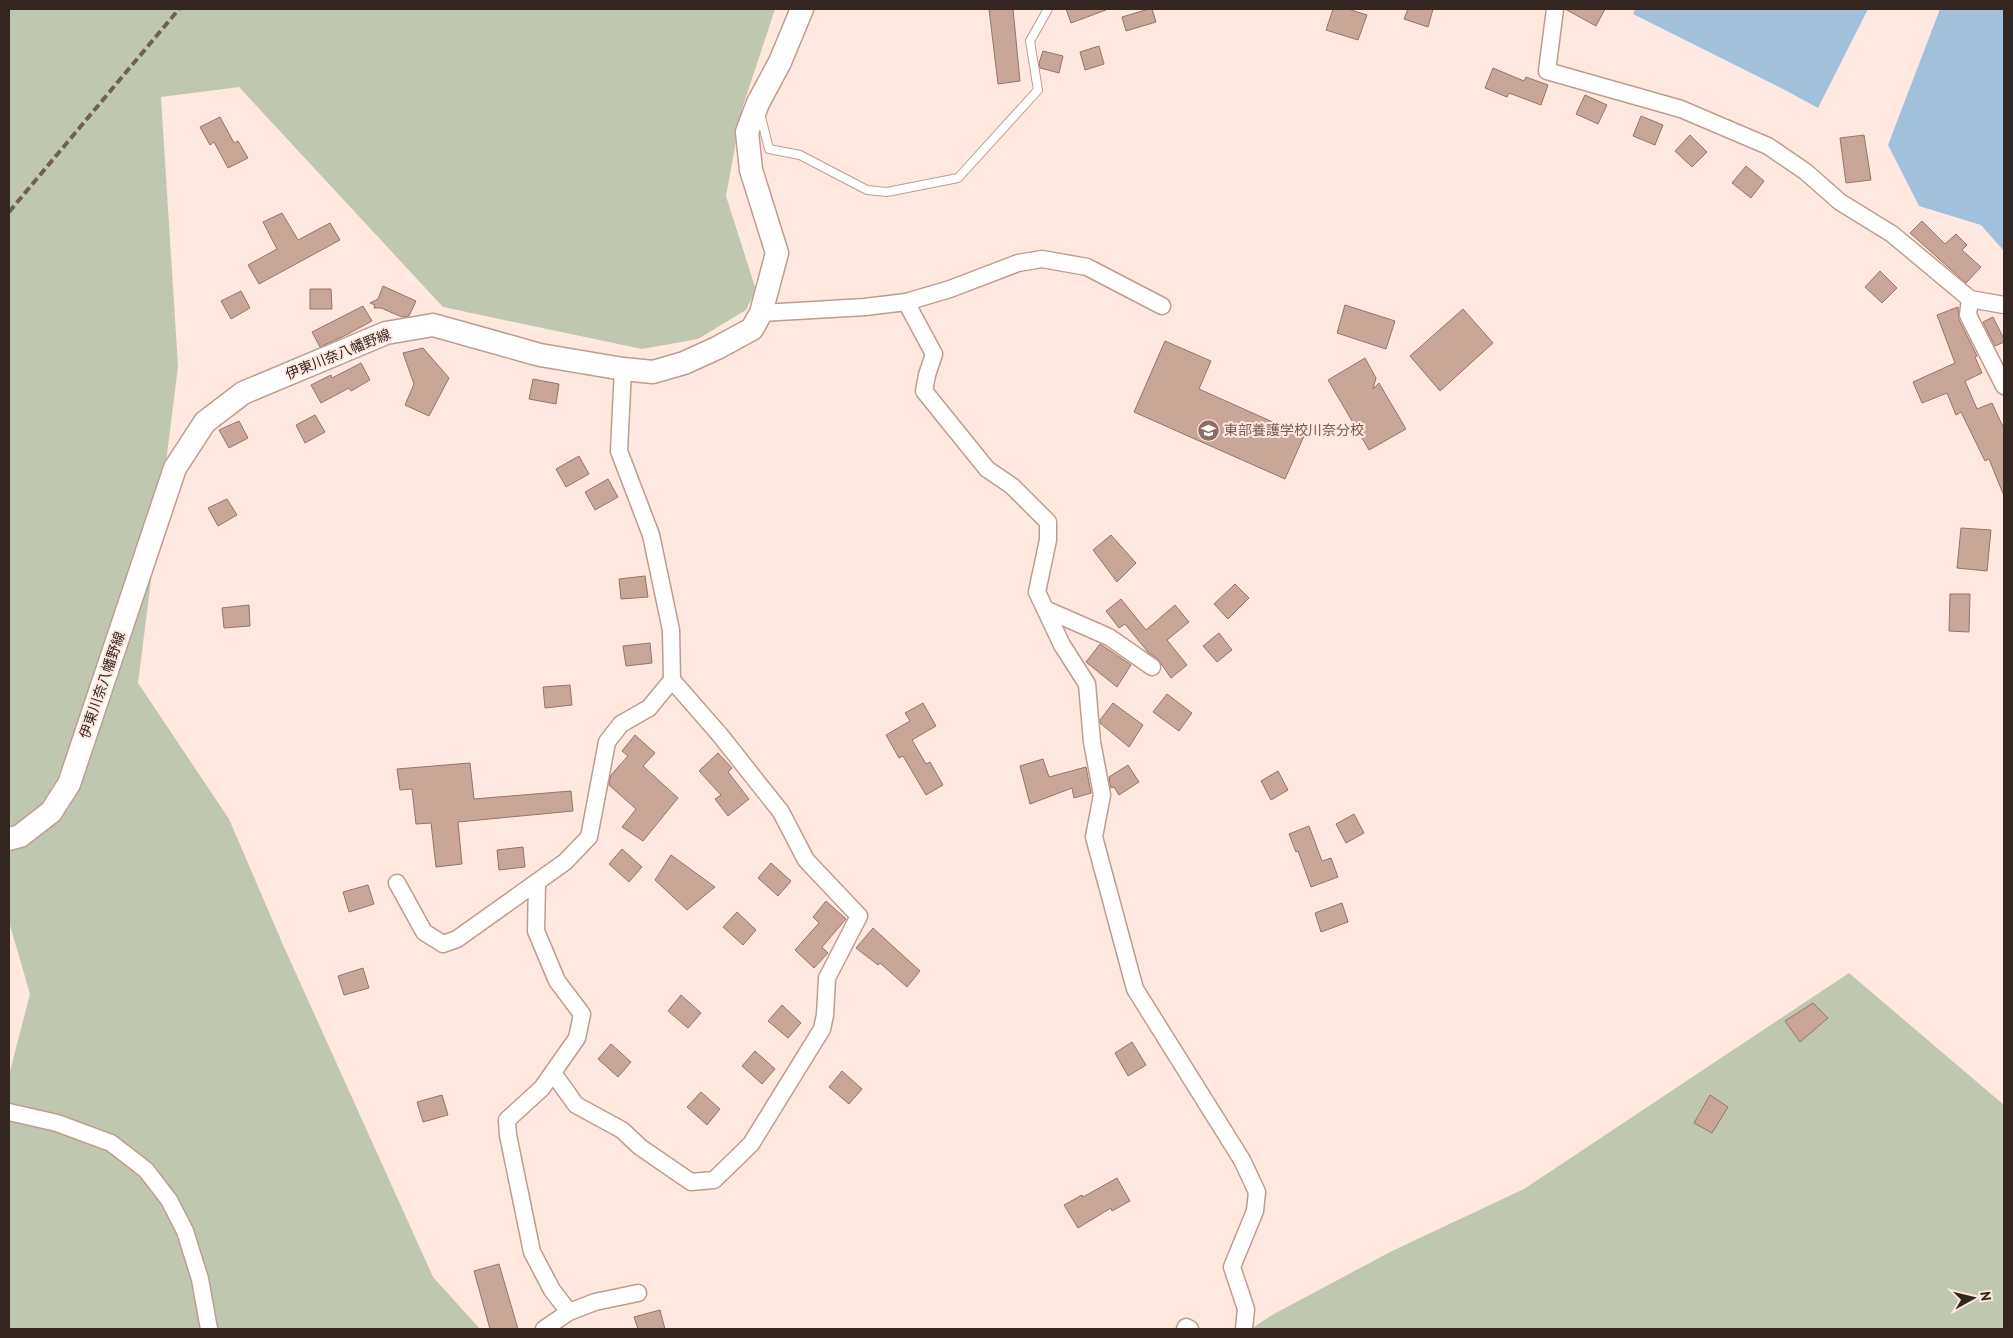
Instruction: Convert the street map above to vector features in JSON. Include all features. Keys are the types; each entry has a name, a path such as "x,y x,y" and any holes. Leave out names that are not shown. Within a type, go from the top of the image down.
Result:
{"main road":[{"name":"伊東川奈八幡野線","path":"9,839 20,836 50,812 68,784 175,468 205,422 243,393 386,333 433,325 540,355 653,372 684,363 752,329 761,312 777,253 751,170 747,132 758,103 780,62 802,9"}],"street":[{"path":"1554,9 1546,71 1681,110 1768,146 1806,172 1840,202 1892,234 1970,299 2004,305"},
{"path":"761,312 865,307 906,302 950,289 1018,263 1042,259 1087,267 1162,306"},
{"path":"1970,299 1968,315 2004,386"},
{"path":"906,302 934,354 924,392 987,469 1012,486 1048,522 1048,540 1037,592 1062,645 1087,684 1092,742 1102,795 1094,837 1134,989 1242,1160 1257,1192 1255,1211 1232,1267 1246,1309 1244,1329"},
{"path":"553,1072 576,1104 622,1130 640,1147 692,1182 714,1180 751,1144 822,1029 825,1015 827,978 859,916 806,860 781,812 720,734 672,680 671,630 651,535 619,451 623,369"},
{"path":"1045,609 1109,637 1152,667"},
{"path":"397,883 424,932 443,944 457,940 565,862 589,837 607,742 621,724 648,708 672,680"},
{"path":"536,882 536,931 557,981 582,1014 577,1038 542,1088 507,1120 508,1135 532,1252 552,1290 568,1312"},
{"path":"9,1112 57,1123 111,1143 146,1170 169,1200 185,1231 200,1279 209,1329"},
{"path":"544,1329 568,1312 596,1302 638,1293"},
{"path":"1186,1329 1186,1327 1190,1329"}],"lane":[{"path":"758,103 769,149 800,156 867,190 887,192 958,178 1038,90 1030,41 1048,9"}],"green space":[{"path":"9,9 775,9 742,109 726,196 756,290 746,310 698,339 642,349 443,307 239,87 161,97 178,367 138,683 229,819 284,947 433,1277 480,1329 9,1329 9,1075 30,994 9,922"},
{"path":"1849,973 2004,1105 2004,1329 1251,1329 1272,1315 1392,1251 1524,1189"}],"water":[{"path":"1635,9 1868,9 1818,108 1633,14"},
{"path":"1940,9 2004,9 2004,251 1981,225 1919,206 1888,145"}],"building":[{"path":"989,9 1013,9 1020,81 998,84"},
{"path":"1066,9 1105,9 1106,10 1071,23"},
{"path":"1152,9 1156,22 1126,31 1122,17"},
{"path":"1333,9 1348,9 1367,15 1358,40 1326,30"},
{"path":"1408,9 1433,9 1428,27 1404,19"},
{"path":"1565,9 1605,9 1596,26"},
{"path":"1099,46 1104,64 1085,70 1080,52"},
{"path":"1043,51 1063,56 1059,73 1040,68 1039,63"},
{"path":"1493,68 1524,81 1526,77 1548,85 1541,105 1509,93 1507,97 1485,88"},
{"path":"1585,95 1607,105 1598,124 1576,114"},
{"path":"1641,116 1663,125 1655,145 1633,136"},
{"path":"220,117 234,143 238,141 248,158 228,168 214,142 210,145 200,127"},
{"path":"1690,135 1707,152 1692,167 1675,151"},
{"path":"1864,135 1871,180 1846,183 1840,138"},
{"path":"1746,166 1764,181 1751,198 1732,183"},
{"path":"282,213 298,240 330,223 340,240 259,284 248,265 277,249 263,222"},
{"path":"1922,221 1945,244 1956,234 1967,245 1962,250 1981,267 1966,283 1910,233"},
{"path":"1880,271 1897,288 1882,303 1865,287"},
{"path":"383,286 416,301 409,316 402,317 381,308 374,308 375,305 370,303 378,299"},
{"path":"310,289 331,289 332,309 310,309"},
{"path":"241,291 250,308 231,319 221,301"},
{"path":"1345,305 1395,321 1386,349 1337,333"},
{"path":"363,306 372,321 320,347 312,332"},
{"path":"1958,307 1959,320 1977,356 1975,357 1982,373 1965,381 1977,409 1992,403 2004,429 2004,496 1989,459 1985,461 1961,412 1956,415 1947,393 1922,403 1913,382 1955,363 1937,315"},
{"path":"1463,309 1493,343 1440,391 1410,356"},
{"path":"1993,317 2004,339 2004,342 1995,346 1983,322"},
{"path":"1165,341 1211,361 1199,389 1304,436 1285,479 1134,412"},
{"path":"423,348 449,378 429,416 405,405 414,384 403,353"},
{"path":"1365,358 1376,378 1373,389 1379,383 1406,429 1369,450 1328,380"},
{"path":"361,363 370,380 351,391 349,388 321,403 311,385 331,375 332,378"},
{"path":"533,379 559,384 556,404 529,399"},
{"path":"315,415 325,432 305,443 296,425"},
{"path":"239,421 248,438 229,448 219,430"},
{"path":"579,456 589,474 566,487 556,469"},
{"path":"608,479 618,497 595,510 585,492"},
{"path":"227,499 237,515 218,526 208,508"},
{"path":"1961,528 1991,530 1987,571 1957,568"},
{"path":"1111,535 1136,563 1117,582 1093,550"},
{"path":"645,576 648,597 621,599 619,579"},
{"path":"1235,584 1249,598 1228,619 1214,604"},
{"path":"1950,594 1970,594 1969,632 1949,631"},
{"path":"1121,599 1146,630 1175,605 1189,622 1167,640 1187,665 1171,678 1158,659 1148,652 1125,624 1119,628 1106,611"},
{"path":"249,605 250,626 224,628 222,608"},
{"path":"1219,633 1232,650 1217,662 1203,646"},
{"path":"650,643 652,663 626,666 623,646"},
{"path":"1100,644 1131,665 1117,687 1086,662"},
{"path":"570,685 572,705 545,708 543,687"},
{"path":"1167,694 1192,713 1179,731 1153,712"},
{"path":"923,703 936,726 912,740 926,764 930,762 943,785 926,795 903,756 899,758 886,735 910,721 905,713"},
{"path":"1113,703 1143,725 1129,747 1100,723 1100,720"},
{"path":"635,735 655,753 643,766 678,798 643,841 622,827 636,809 609,785 611,775 628,756 622,751"},
{"path":"718,753 732,768 728,772 749,799 728,816 715,799 721,795 699,771"},
{"path":"1043,759 1049,777 1086,767 1091,793 1074,798 1072,788 1030,804 1020,766"},
{"path":"470,763 474,799 571,791 573,811 458,822 462,864 436,867 431,823 416,824 412,789 400,790 397,769"},
{"path":"1128,765 1139,782 1119,795 1114,787 1111,788 1109,777"},
{"path":"1278,771 1288,790 1271,800 1261,781"},
{"path":"1354,814 1364,833 1346,843 1336,824"},
{"path":"1309,826 1322,861 1331,858 1338,877 1311,887 1298,851 1296,852 1289,834"},
{"path":"523,847 525,867 499,870 497,850"},
{"path":"622,849 642,867 629,882 609,864"},
{"path":"671,855 715,887 687,910 655,880"},
{"path":"771,863 791,881 778,896 758,878"},
{"path":"368,885 374,904 349,912 343,892"},
{"path":"826,901 846,919 822,947 828,953 814,968 795,950 819,923 813,917"},
{"path":"1342,903 1348,922 1321,932 1315,913"},
{"path":"737,912 756,930 743,945 723,927"},
{"path":"873,928 920,971 907,987 880,963 878,965 856,948"},
{"path":"363,968 369,988 344,995 338,976"},
{"path":"681,995 701,1013 688,1028 668,1011"},
{"path":"1813,1003 1828,1018 1800,1042 1785,1021"},
{"path":"782,1005 801,1023 788,1038 768,1021"},
{"path":"1132,1042 1146,1065 1128,1076 1115,1053"},
{"path":"611,1044 631,1062 618,1077 598,1059"},
{"path":"755,1051 775,1069 762,1084 742,1066"},
{"path":"842,1071 862,1089 849,1104 829,1087"},
{"path":"701,1092 720,1109 707,1125 687,1107"},
{"path":"442,1095 448,1115 423,1122 417,1102"},
{"path":"1710,1095 1728,1107 1712,1133 1694,1123"},
{"path":"1117,1178 1130,1201 1112,1211 1111,1208 1078,1228 1064,1205"},
{"path":"499,1264 518,1329 490,1329 474,1271"},
{"path":"660,1310 665,1329 638,1329 634,1317"}],"railway":[{"path":"9,212 179,9"}],"place":[{"name":"東部養護学校川奈分校","path":"1208,430"}]}
